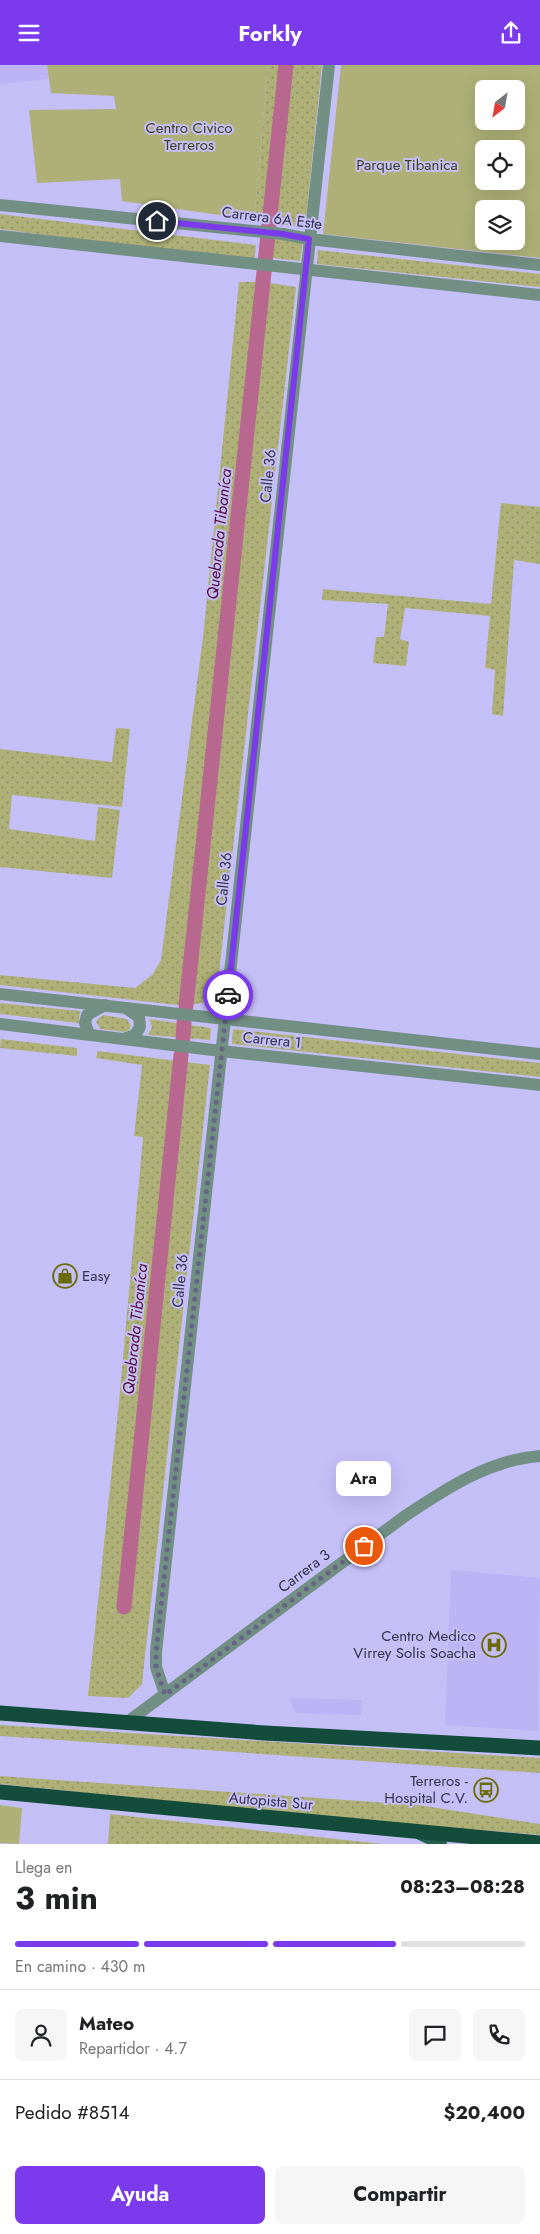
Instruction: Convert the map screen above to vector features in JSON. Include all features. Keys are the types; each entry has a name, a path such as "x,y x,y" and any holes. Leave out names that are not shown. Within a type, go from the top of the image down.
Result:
{"highway":[{"path":"0,1713 126,1723 540,1748"},
{"name":"Autopista Sur","path":"0,1792 540,1843"}],"main road":[{"path":"411,1830 441,1844"}],"street":[{"name":"Calle 36","path":"165,1695 156,1667 156,1652 328,65"},
{"name":"Carrera 6A Este","path":"0,205 283,234 309,239 540,265"},
{"path":"0,236 540,295"},
{"name":"Carrera 1","path":"0,994 540,1054"},
{"path":"89,1034 85,1023 87,1015 105,1005"},
{"path":"124,1039 135,1035 140,1027 139,1017 126,1008"},
{"name":"Carrera 1","path":"0,1024 221,1051 540,1085"},
{"name":"Carrera 3","path":"126,1723 398,1521 453,1484 482,1470 522,1457 540,1456"}],"shaded area":[{"path":"0,65 47,65 48,79 0,84"},
{"name":"Centro Medico Virrey Solis Soacha","path":"451,1570 540,1578 538,1731 445,1725"},
{"path":"289,1698 362,1700 361,1715 296,1713"}],"green space":[{"name":"Centro Civico Terreros","path":"47,65 268,65 254,220 122,201 120,179 37,183 29,110 116,109 114,96 51,93"},
{"path":"268,65 322,65 305,228 254,220"},
{"name":"Parque Tibanica","path":"341,65 540,65 540,258 323,234"},
{"path":"0,214 256,245 254,263 0,229"},
{"path":"274,238 303,241 300,261 272,258"},
{"path":"318,250 540,274 540,287 317,264"},
{"path":"239,282 263,282 296,287 216,1000 186,1006 0,985 0,975 135,988 152,975 161,960 203,637"},
{"path":"501,503 540,507 540,564 514,560 503,716 492,714 495,670 485,668 490,616 405,608 400,639 409,642 406,666 373,663 376,637 384,637 388,604 322,600 323,589 491,604"},
{"path":"116,728 130,729 122,807 12,795 9,829 95,841 98,807 120,810 112,878 0,867 0,749 112,762"},
{"path":"0,1003 80,1011 79,1023 0,1014"},
{"path":"103,1015 127,1019 131,1026 125,1032 100,1029 96,1021"},
{"path":"149,1019 211,1028 210,1040 148,1035 152,1027"},
{"path":"233,1029 540,1063 540,1077 232,1044"},
{"path":"1,1039 77,1048 77,1056 0,1048"},
{"path":"98,1051 210,1065 142,1684 128,1698 88,1696 119,1402 143,1137 134,1136 142,1065 96,1058"},
{"path":"0,1725 540,1758 540,1773 0,1736"},
{"path":"0,1776 418,1805 540,1824 540,1835 346,1819 0,1784"},
{"path":"0,1805 22,1808 19,1844 0,1843"},
{"path":"110,1814 382,1844 108,1844"}],"waterway":[{"name":"Quebrada Tibaníca","path":"186,1006 286,65"},
{"name":"Quebrada Tibaníca","path":"183,1038 184,1023"},
{"name":"Quebrada Tibaníca","path":"124,1607 181,1055"}],"way so far":[{"path":"228,995 156,1652 156,1667 165,1695 364,1546"}],"place":[{"name":"Easy","path":"65,1276"},
{"name":"Ara","path":"364,1546"},
{"name":"Centro Medico Virrey Solis Soacha","path":"494,1645"},
{"name":"Terreros - Hospital C.V.","path":"486,1790"}],"route":[{"path":"157,221 283,234 309,239 228,995"}]}
